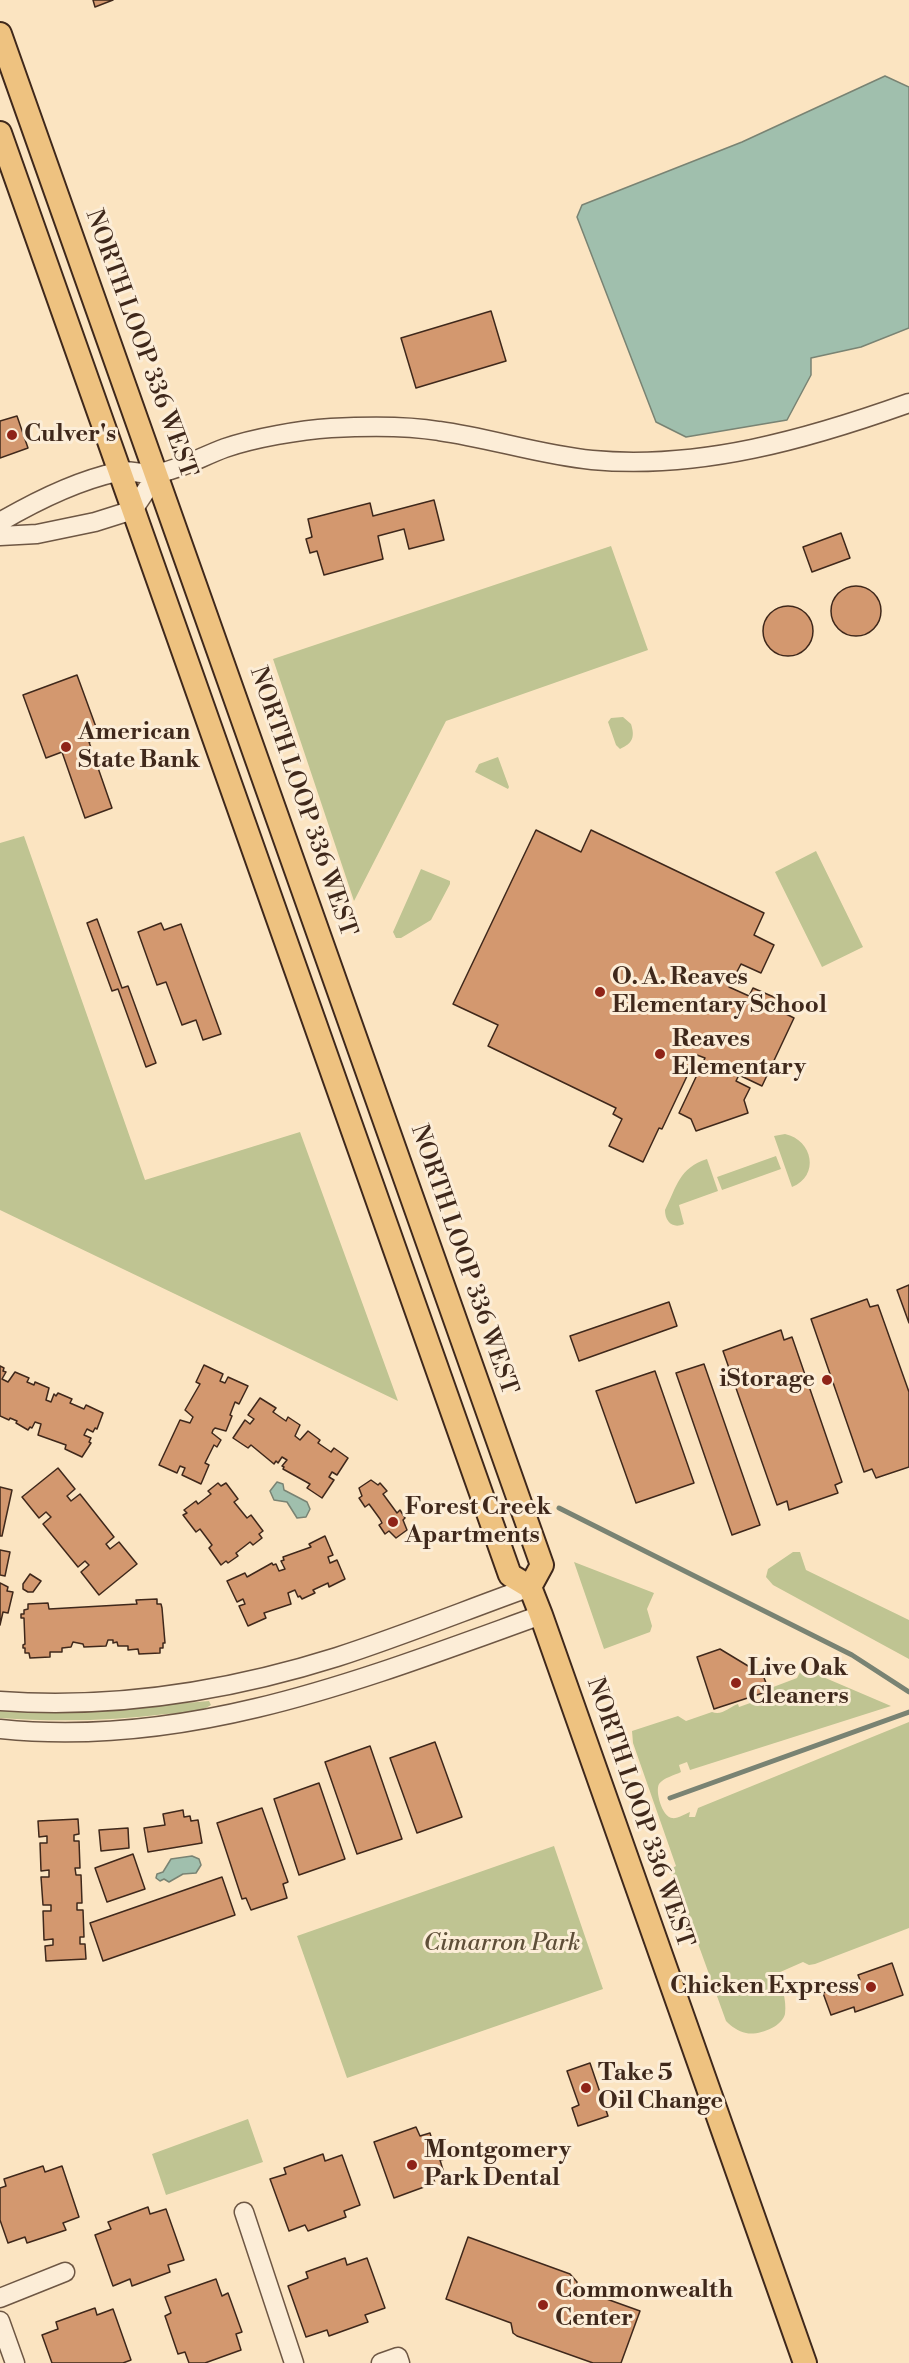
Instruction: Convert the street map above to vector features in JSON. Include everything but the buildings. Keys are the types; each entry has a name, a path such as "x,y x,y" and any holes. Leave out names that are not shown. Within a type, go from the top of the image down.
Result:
{"main road":[{"name":"NORTH LOOP 336 WEST","path":"0,34 158,474 542,1565 530,1587"},
{"name":"NORTH LOOP 336 WEST","path":"0,133 510,1575 530,1587 541,1615 805,2363"},
{"path":"301,981 334,974"}],"street":[{"path":"0,522 26,506 82,482 119,472 158,474 228,447 329,428 391,426 438,430 573,457 628,461 666,460 722,455 782,443 909,403"},
{"path":"0,536 37,534 95,522 133,510 158,474"},
{"path":"0,1701 71,1702 130,1699 177,1694 239,1683 338,1656 530,1587"},
{"path":"0,1729 75,1732 152,1727 226,1715 292,1700 355,1682 541,1615"},
{"path":"244,2212 294,2363"},
{"path":"0,2298 65,2272"},
{"path":"0,2320 15,2363"},
{"path":"381,2363 398,2357 400,2363"}],"green space":[{"path":"611,546 648,650 446,721 354,901 273,659"},
{"path":"623,717 631,724 633,736 628,744 620,749 616,745 608,722 611,718"},
{"path":"498,757 508,789 475,772 479,764"},
{"path":"24,836 145,1180 300,1132 398,1401 0,1210 0,843"},
{"path":"816,851 863,947 822,967 775,872"},
{"path":"421,869 450,881 450,884 431,920 401,938 396,938 393,932"},
{"path":"785,1134 802,1143 810,1159 807,1175 792,1187 774,1136"},
{"path":"776,1156 781,1169 722,1190 717,1177"},
{"path":"707,1159 718,1191 679,1205 684,1224 673,1225 666,1218 665,1210 676,1186 690,1167"},
{"path":"793,1552 800,1552 806,1570 909,1620 909,1659 773,1585 766,1577 768,1569"},
{"path":"574,1562 654,1593 647,1609 652,1626 650,1632 604,1649"},
{"path":"802,1668 891,1706 690,1770 687,1762 679,1765 681,1772 666,1778 659,1784 658,1792 662,1809 668,1817 672,1818 690,1812 689,1817 695,1817 698,1808 909,1722 909,1928 815,1964 809,1965 803,1962 778,1973 785,2003 783,2019 769,2030 751,2034 740,2031 726,2021 671,1869 676,1866 633,1743 632,1731 678,1716 686,1721 712,1712 719,1713 738,1704 739,1707 770,1696 768,1689 797,1678"},
{"path":"209,1701 211,1705 195,1711 125,1718 42,1720 0,1718 0,1707 117,1709"},
{"name":"Cimarron Park","path":"554,1846 603,1989 347,2078 297,1936"},
{"path":"248,2119 263,2162 166,2195 152,2154"}],"shaded area":[{"path":"885,76 909,87 909,328 861,347 811,358 811,375 787,420 686,437 656,422 577,217 582,205 742,142"},
{"path":"277,1482 283,1484 284,1490 307,1502 310,1509 306,1517 297,1518 287,1502 274,1500 270,1491"},
{"path":"192,1856 199,1859 201,1865 196,1873 183,1874 169,1882 156,1878 171,1859"}],"waterway":[{"path":"559,1508 852,1655 909,1692"},
{"path":"670,1798 909,1712"}],"place":[{"name":"Culver's","path":"12,435"},
{"name":"American State Bank","path":"66,747"},
{"name":"O. A. Reaves Elementary School","path":"600,992"},
{"name":"Reaves Elementary","path":"660,1054"},
{"name":"iStorage","path":"827,1380"},
{"name":"Forest Creek Apartments","path":"393,1522"},
{"name":"Live Oak Cleaners","path":"736,1683"},
{"name":"Chicken Express","path":"871,1987"},
{"name":"Take 5 Oil Change","path":"586,2088"},
{"name":"Montgomery Park Dental","path":"412,2165"},
{"name":"Commonwealth Center","path":"543,2305"}]}
